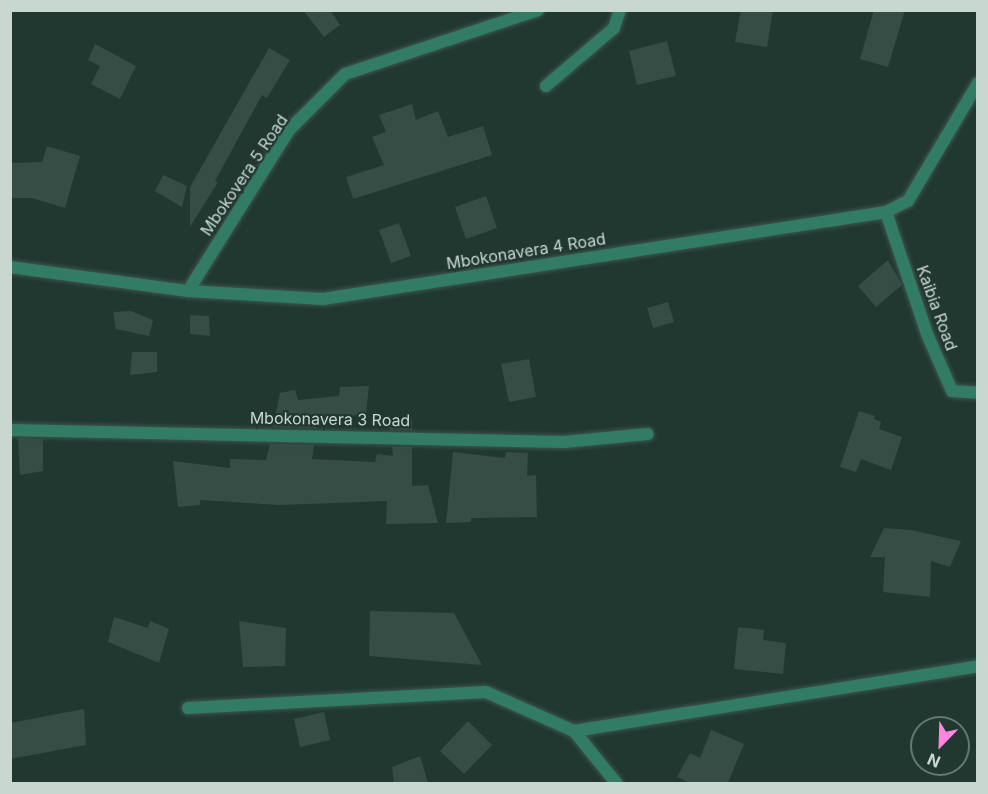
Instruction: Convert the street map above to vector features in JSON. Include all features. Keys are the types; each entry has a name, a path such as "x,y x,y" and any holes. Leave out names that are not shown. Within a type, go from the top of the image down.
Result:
{"street":[{"name":"Mbokovera 5 Road","path":"188,291 289,130 345,74 538,10"},
{"path":"546,86 614,28 620,10"},
{"name":"Mbokonavera 4 Road","path":"10,267 188,291 323,299 886,212 913,194 978,84"},
{"name":"Kaibia Road","path":"886,212 927,334 952,391 978,393"},
{"name":"Mbokonavera 3 Road","path":"10,430 564,442 648,434"},
{"path":"574,731 978,666"},
{"path":"188,708 486,692 574,731 617,783"}],"building":[{"path":"303,10 330,10 340,25 324,37"},
{"path":"741,10 773,10 767,47 735,42"},
{"path":"874,10 905,10 888,67 860,59"},
{"path":"667,41 676,76 637,85 629,51"},
{"path":"95,44 136,66 120,99 91,84 100,66 88,60"},
{"path":"269,48 290,60 267,98 262,95 215,181 218,182 190,227 190,187"},
{"path":"412,104 416,120 438,111 448,137 483,126 492,155 353,199 346,177 384,165 372,137 386,132 379,115"},
{"path":"47,146 80,156 65,208 32,198 10,198 10,163 42,162"},
{"path":"163,175 187,186 182,207 155,191"},
{"path":"486,196 497,228 466,239 455,207"},
{"path":"399,223 411,256 391,263 379,230"},
{"path":"888,260 902,285 876,307 858,286"},
{"path":"668,302 674,322 653,328 647,308"},
{"path":"131,311 153,320 149,336 116,329 113,312"},
{"path":"190,315 209,316 210,336 190,334"},
{"path":"132,352 157,352 157,372 130,375"},
{"path":"529,359 536,397 509,402 501,364"},
{"path":"369,386 366,413 316,423 316,428 273,427 280,393 295,390 298,400 339,396 340,387"},
{"path":"859,411 875,416 874,419 881,422 879,429 902,437 891,470 861,459 856,472 840,467"},
{"path":"412,419 412,430 390,430 389,422"},
{"path":"18,438 43,439 43,471 20,475"},
{"path":"270,444 314,445 312,459 375,462 377,454 393,456 392,447 412,447 412,486 428,485 438,523 386,524 387,501 279,505 200,500 200,505 178,507 173,461 230,468 230,459 266,460"},
{"path":"453,452 505,458 506,452 528,453 527,476 536,475 537,517 471,518 471,522 446,523"},
{"path":"884,528 911,530 961,541 950,567 931,561 930,597 883,592 885,557 870,557"},
{"path":"370,611 454,613 482,665 369,656"},
{"path":"114,617 148,628 150,621 169,629 159,663 108,642"},
{"path":"239,621 286,628 285,666 243,667"},
{"path":"738,627 764,630 763,640 786,643 783,674 734,669"},
{"path":"84,709 86,745 10,759 10,723"},
{"path":"324,712 330,740 300,747 294,719"},
{"path":"468,721 492,745 464,774 440,751"},
{"path":"711,730 744,744 728,783 690,783 677,777 690,753 700,758"},
{"path":"420,756 428,783 394,783 392,767"}]}
